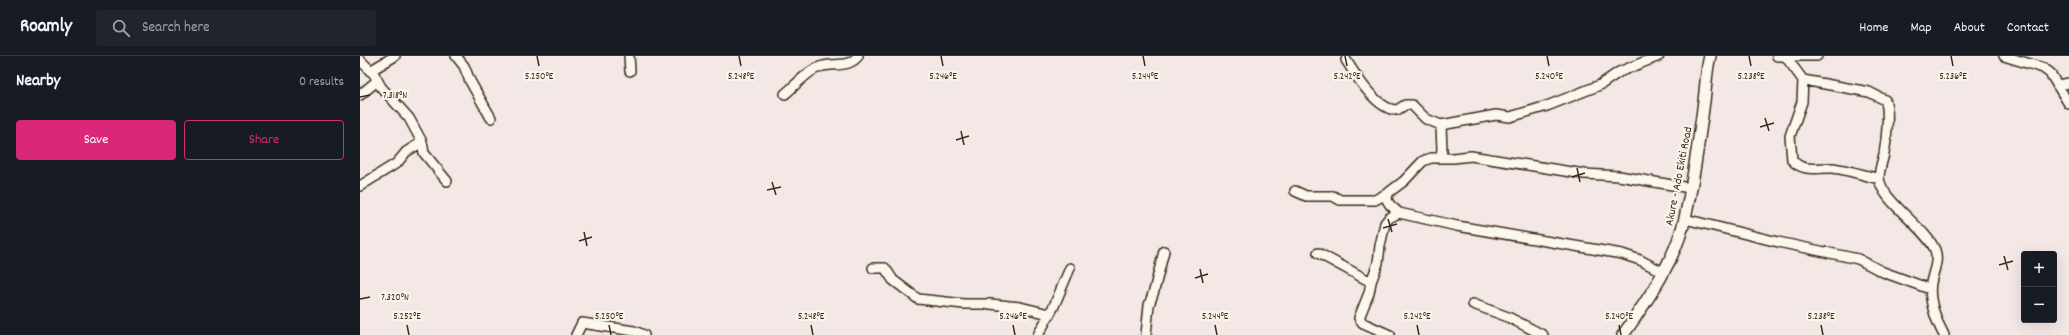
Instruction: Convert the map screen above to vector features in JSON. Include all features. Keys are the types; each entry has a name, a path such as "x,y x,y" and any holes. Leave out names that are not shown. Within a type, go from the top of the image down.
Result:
{"main road":[{"name":"Akure - Ado Ekiti Road","path":"1623,335 1674,252 1685,219 1698,146 1705,96 1706,70 1710,56"}],"street":[{"path":"370,71 395,56"},
{"path":"456,56 464,66 470,81 491,118"},
{"path":"629,56 630,70"},
{"path":"785,94 813,71 822,66 844,64 854,61 858,56"},
{"path":"1346,60 1368,91 1387,107 1397,110 1405,105 1412,105 1426,119 1440,125 1496,115 1510,116 1547,106 1600,85 1619,72 1659,56"},
{"path":"1781,56 1817,56"},
{"path":"1781,56 1803,80 1869,92 1885,100 1887,107 1885,139 1879,180 1886,193 1928,240 1935,250 1937,263 1930,289 1939,327 1944,335"},
{"path":"2004,56 2026,59 2050,73 2069,104"},
{"path":"360,60 409,118 422,142 424,153 447,181"},
{"path":"1803,80 1802,102 1790,136 1792,160 1797,165 1810,170 1832,168 1879,180"},
{"path":"360,95 377,81"},
{"path":"2057,85 2069,83"},
{"path":"1440,125 1442,150 1440,158"},
{"path":"360,186 397,163 406,152 422,142"},
{"path":"1375,200 1388,193 1404,181 1423,161 1431,158 1471,156 1584,174 1619,176 1690,188"},
{"path":"1295,191 1306,196 1333,196 1340,200 1375,200 1390,205 1399,213 1457,226 1622,254 1640,260 1663,272"},
{"path":"1388,193 1390,205"},
{"path":"1390,335 1363,323 1358,318 1370,293 1370,282 1378,263 1380,246 1386,223 1390,218 1399,213"},
{"path":"1685,219 1778,242 1858,259 1883,272 1930,289"},
{"path":"1146,335 1149,306 1164,251"},
{"path":"1318,253 1370,282"},
{"path":"873,268 884,268 893,280 918,299 964,304 990,304 1020,307 1049,314"},
{"path":"1038,335 1070,268"},
{"path":"1473,304 1508,317 1543,335"},
{"path":"576,335 582,323 634,331 644,335"}]}
